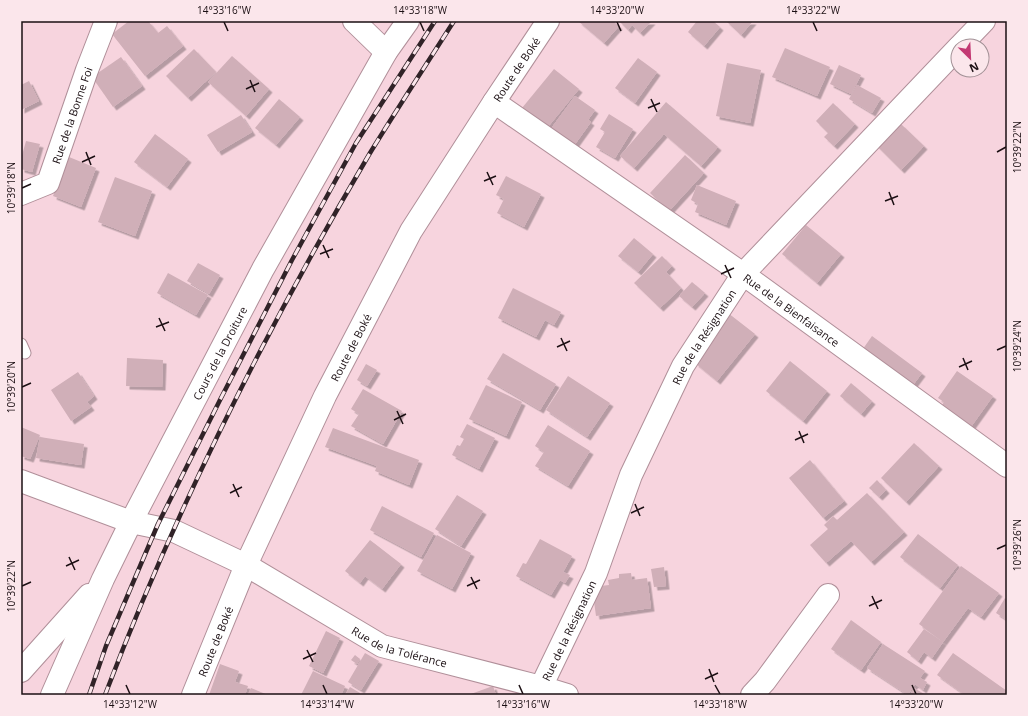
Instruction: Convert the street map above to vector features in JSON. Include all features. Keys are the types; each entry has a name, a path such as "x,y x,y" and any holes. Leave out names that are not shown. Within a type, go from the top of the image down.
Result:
{"street":[{"name":"Rue de la Bonne Foi","path":"21,194 48,182 87,70 106,21"},
{"path":"354,21 386,52"},
{"name":"Cours de la Droiture","path":"52,695 103,579 131,522 263,269 386,52 408,21"},
{"name":"Route de Boké","path":"193,695 246,565 325,396 411,231 548,21"},
{"name":"Rue de la Résignation","path":"968,38 984,21"},
{"name":"Rue de la Résignation","path":"541,687 596,573 631,475 683,366 742,274 950,56"},
{"name":"Rue de la Bienfaisance","path":"494,102 742,274 1007,466"},
{"name":"Rue de la Tolérance","path":"21,481 131,522 174,531 246,565 382,646 567,695"},
{"path":"21,671 103,579"},
{"path":"752,695 765,681 828,595"}],"building":[{"path":"129,21 148,21 158,33 167,26 183,46 145,76 112,34"},
{"path":"578,21 613,21 619,26 604,43"},
{"path":"619,21 652,21 640,33 632,25 628,30"},
{"path":"697,21 713,21 720,27 704,46 688,32"},
{"path":"726,21 753,21 741,35"},
{"path":"785,48 830,67 817,96 772,77"},
{"path":"194,49 216,72 188,98 166,76"},
{"path":"232,56 269,89 246,116 208,82"},
{"path":"121,57 142,86 113,107 92,77"},
{"path":"638,58 657,72 635,103 615,88"},
{"path":"727,63 761,70 750,123 716,116"},
{"path":"839,65 861,75 851,94 830,84"},
{"path":"554,69 579,89 547,128 522,108"},
{"path":"29,81 39,101 21,110 21,85"},
{"path":"857,85 881,98 872,113 849,99"},
{"path":"575,96 595,110 588,120 591,122 573,147 550,130"},
{"path":"279,99 300,117 276,145 255,128"},
{"path":"666,102 718,147 701,166 664,134 634,168 620,156"},
{"path":"833,103 855,124 834,146 824,137 828,133 816,121"},
{"path":"609,114 633,129 615,158 596,147 605,132 600,129"},
{"path":"241,115 252,132 218,152 207,135"},
{"path":"901,124 924,146 901,170 872,141"},
{"path":"155,134 188,159 167,187 134,162"},
{"path":"26,141 40,144 32,172 21,169 21,159"},
{"path":"685,155 704,173 669,211 650,193"},
{"path":"69,157 96,168 81,207 53,196"},
{"path":"506,176 541,194 524,227 497,213 504,199 496,195"},
{"path":"115,177 152,191 135,236 98,222"},
{"path":"697,185 736,201 726,225 695,212 698,204 691,200"},
{"path":"806,225 841,254 817,283 782,254"},
{"path":"634,238 653,254 638,272 618,256"},
{"path":"662,256 672,266 666,272 681,288 660,308 634,283"},
{"path":"198,263 220,275 209,294 187,281"},
{"path":"168,273 208,295 196,315 157,293"},
{"path":"692,282 705,293 692,307 679,296"},
{"path":"513,288 561,312 554,325 545,320 536,337 498,318"},
{"path":"728,313 755,334 717,381 695,363 718,334 714,331"},
{"path":"872,336 922,373 907,393 858,356"},
{"path":"503,353 556,384 540,410 487,379"},
{"path":"127,358 163,360 162,387 126,386"},
{"path":"790,361 827,391 803,421 766,391"},
{"path":"366,364 377,370 367,386 357,380"},
{"path":"957,371 993,396 968,431 939,410 944,402 938,398"},
{"path":"78,372 94,396 87,402 91,407 71,421 51,390"},
{"path":"568,376 610,403 587,437 546,410"},
{"path":"851,383 872,401 861,414 840,396"},
{"path":"486,385 522,402 506,436 469,419"},
{"path":"363,389 402,411 383,444 351,426 359,414 351,409"},
{"path":"467,424 495,438 479,469 452,455 457,445 460,446 464,439 460,437"},
{"path":"548,425 590,451 568,486 535,466 544,452 535,446"},
{"path":"21,427 40,435 30,459 21,456"},
{"path":"333,428 419,460 409,485 375,471 377,466 325,447"},
{"path":"40,437 84,444 81,465 36,458"},
{"path":"914,443 939,466 906,502 881,478"},
{"path":"810,460 844,501 823,518 789,478"},
{"path":"877,480 886,490 879,497 869,488"},
{"path":"867,493 904,532 871,562 851,541 826,563 810,545 828,529 824,525 833,516 837,520"},
{"path":"457,495 483,511 461,546 435,529"},
{"path":"382,506 434,533 421,557 370,530"},
{"path":"918,534 958,565 940,588 900,557"},
{"path":"437,535 471,553 452,589 417,571"},
{"path":"540,539 572,556 563,572 570,575 565,583 560,580 551,595 516,576 523,563 526,564"},
{"path":"370,540 401,564 382,589 365,576 360,583 345,571"},
{"path":"961,566 999,593 981,617 968,608 943,642 919,624"},
{"path":"664,567 666,586 654,587 651,569"},
{"path":"631,573 632,580 647,578 651,608 596,616 592,587 609,585 608,580 619,578 619,574"},
{"path":"1005,598 1007,600 1007,620 996,613"},
{"path":"851,620 881,642 861,670 831,649"},
{"path":"924,629 943,642 932,658 924,652 918,661 907,652"},
{"path":"326,631 340,638 323,673 309,666"},
{"path":"883,644 925,671 920,678 927,682 923,690 915,684 908,695 867,668"},
{"path":"365,653 379,661 361,690 348,682"},
{"path":"953,653 1007,691 1006,695 965,695 937,675"},
{"path":"355,655 360,659 357,664 351,660"},
{"path":"220,664 239,671 235,682 248,686 245,695 209,695"},
{"path":"313,671 345,686 341,695 301,695"},
{"path":"493,686 496,695 468,695"},
{"path":"350,687 360,693 359,695 345,695"},
{"path":"251,688 268,695 248,695"},
{"path":"914,688 926,695 910,695"}],"railway":[{"path":"89,695 106,646 158,524 221,398 292,260 356,143 435,21"},
{"path":"105,695 162,556 193,487 260,351 332,218 370,153 454,21"}]}
